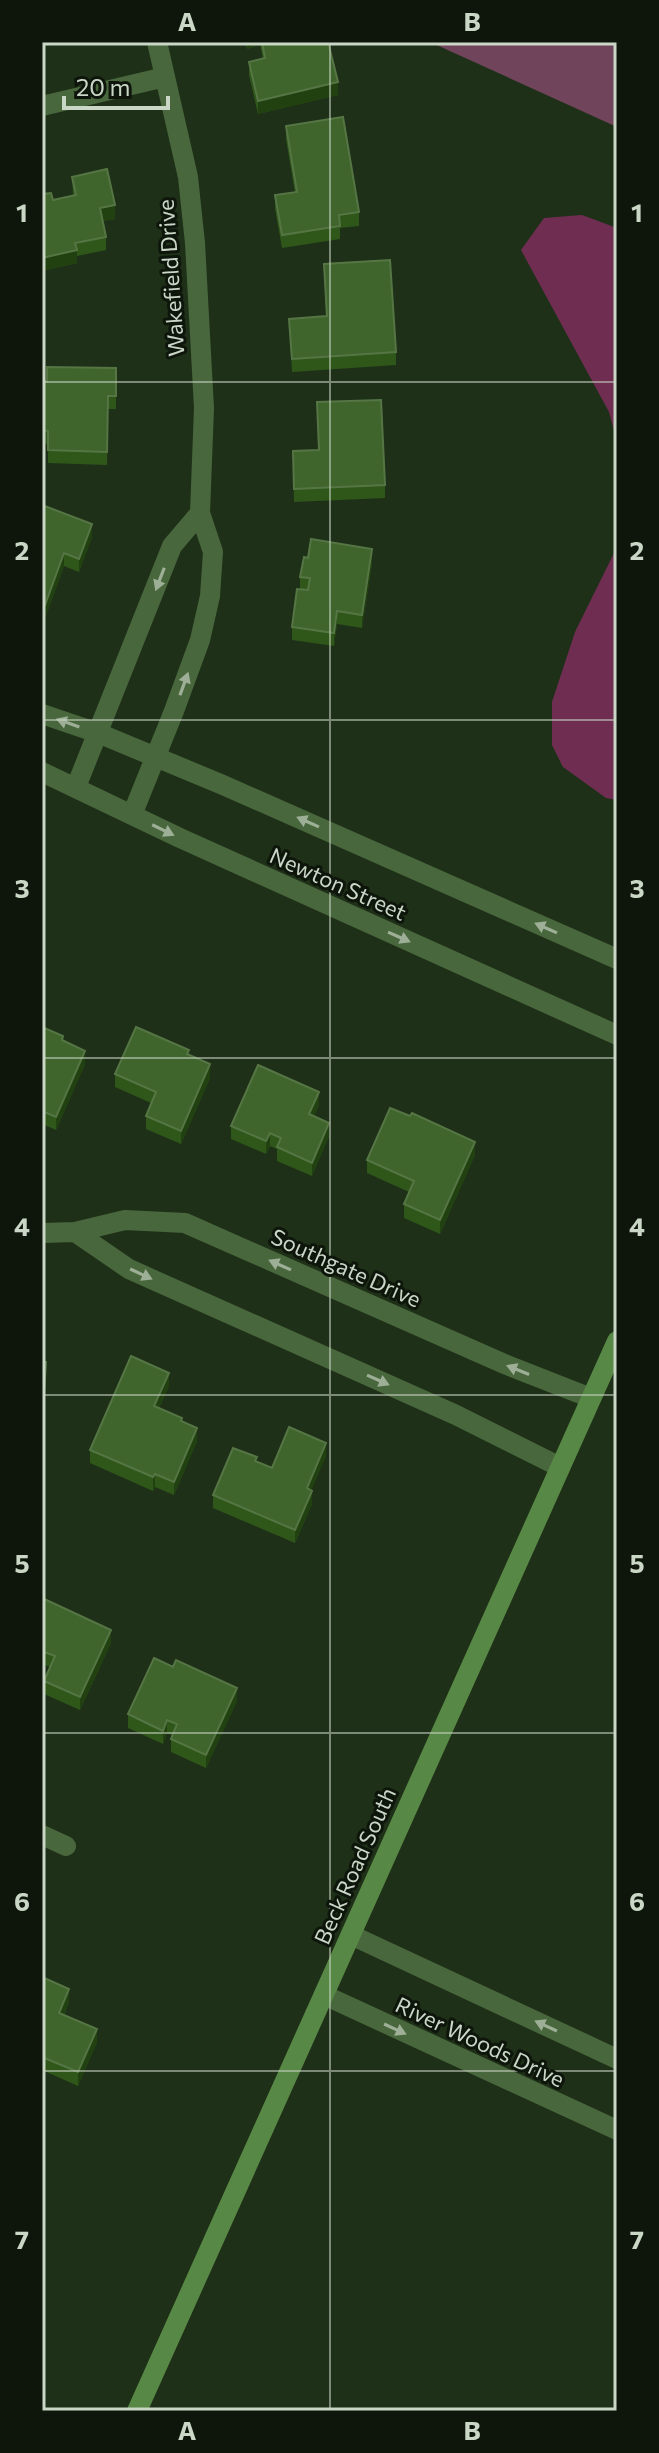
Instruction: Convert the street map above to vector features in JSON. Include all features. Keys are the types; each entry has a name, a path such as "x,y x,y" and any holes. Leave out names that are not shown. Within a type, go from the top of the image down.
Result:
{"main road":[{"name":"Beck Road South","path":"137,2411 617,1341"}],"street":[{"name":"Wakefield Drive","path":"132,815 200,640 210,596 213,552 200,513 204,408 195,243 188,177 157,42"},
{"path":"42,106 165,77"},
{"path":"76,787 172,546 200,513"},
{"name":"Newton Street","path":"42,714 157,757 617,959"},
{"name":"Newton Street","path":"42,772 617,1035"},
{"name":"Southgate Drive","path":"42,1233 75,1232 125,1220 185,1223 507,1365 591,1398"},
{"path":"75,1232 129,1269 456,1415 560,1467"},
{"path":"42,1835 66,1846"},
{"name":"River Woods Drive","path":"351,1935 617,2059"},
{"name":"River Woods Drive","path":"324,1995 617,2130"}],"shaded area":[{"path":"430,42 617,42 617,127"},
{"path":"582,215 617,228 617,442 609,412 521,250 544,218"},
{"path":"617,547 617,800 606,798 563,767 552,745 552,702 575,632"}],"building":[{"path":"262,42 328,42 338,82 258,101 249,62 265,58"},
{"path":"343,117 359,212 339,215 340,226 282,235 275,195 297,192 286,126"},
{"path":"107,169 115,205 100,208 106,237 75,243 77,250 42,258 42,194 51,193 53,200 76,195 72,177"},
{"path":"390,260 396,352 292,359 289,319 327,316 324,264"},
{"path":"47,367 116,368 116,396 108,396 107,452 48,450 48,431 42,430 42,381 47,381"},
{"path":"381,400 385,485 294,489 293,451 319,450 317,402"},
{"path":"42,505 92,524 79,559 64,553 45,605 42,604"},
{"path":"311,539 372,549 362,615 337,611 334,633 292,627 297,589 308,590 310,578 300,577 304,557 308,558"},
{"path":"42,1027 85,1051 56,1117 42,1111"},
{"path":"136,1027 189,1050 187,1054 210,1064 181,1131 146,1116 156,1092 115,1074"},
{"path":"258,1065 319,1092 309,1114 329,1123 312,1163 277,1147 281,1138 270,1133 266,1141 231,1126"},
{"path":"390,1108 410,1116 412,1113 475,1142 440,1220 404,1204 414,1181 367,1160"},
{"path":"131,1356 169,1373 154,1406 197,1428 174,1482 155,1474 153,1477 90,1450"},
{"path":"42,1361 46,1362 43,1409 42,1409"},
{"path":"289,1427 326,1443 307,1488 312,1491 295,1530 213,1495 233,1448 257,1457 255,1461 272,1468"},
{"path":"42,1598 111,1630 80,1697 44,1681 55,1656 42,1651"},
{"path":"154,1658 173,1667 176,1660 237,1688 206,1755 171,1739 177,1724 167,1720 163,1731 128,1714"},
{"path":"42,1977 69,1989 59,2013 97,2029 78,2072 42,2057"}]}
